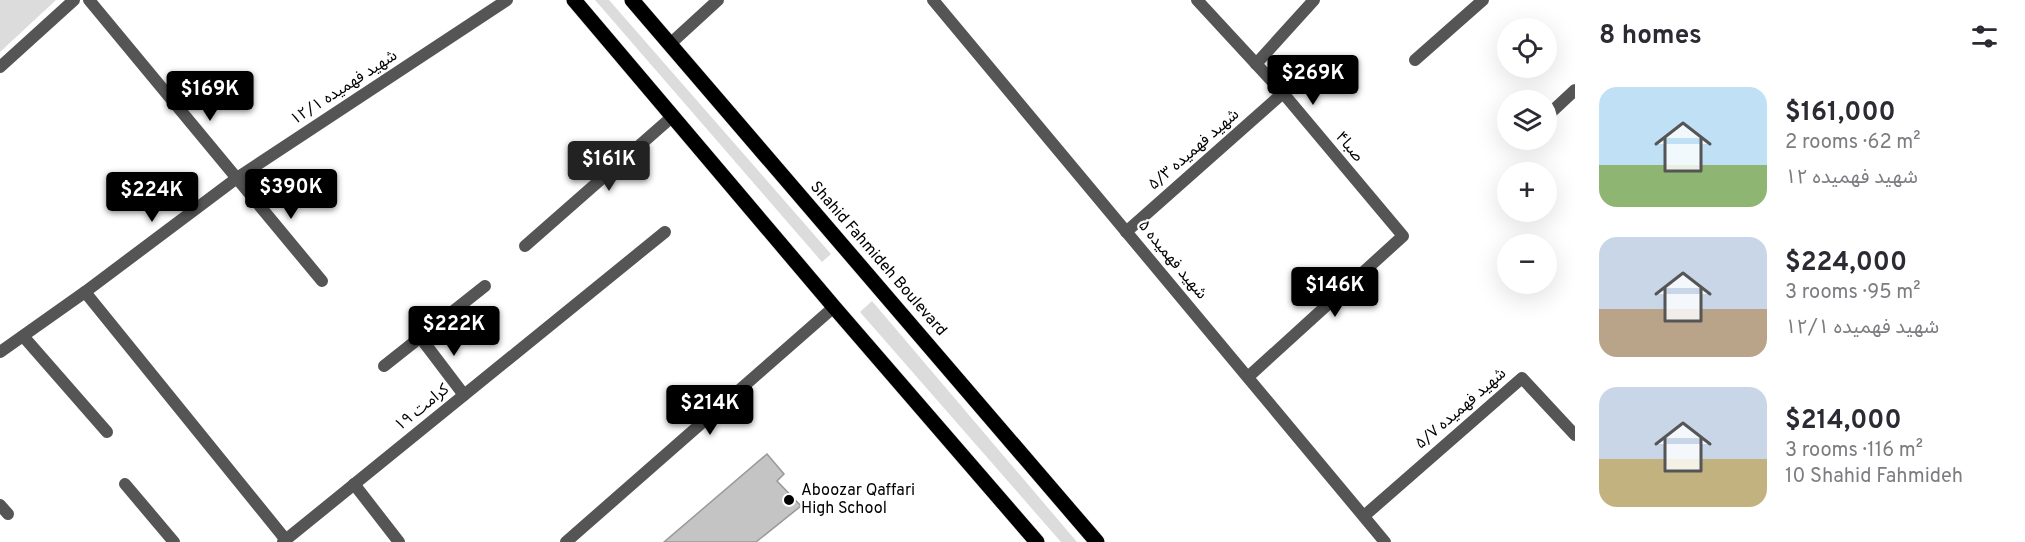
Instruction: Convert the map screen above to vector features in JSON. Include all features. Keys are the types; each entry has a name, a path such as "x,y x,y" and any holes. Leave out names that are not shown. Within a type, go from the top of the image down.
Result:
{"main road":[{"path":"574,0 1037,542"},
{"name":"Shahid Fahmideh Boulevard","path":"632,0 1097,542"}],"street":[{"path":"0,67 74,0"},
{"path":"89,0 322,281"},
{"name":"شهید فهمیده ۱۲/۱","path":"0,352 85,292 237,178 507,0"},
{"path":"670,44 718,0"},
{"name":"شهید فهمیده ۵","path":"933,0 1385,542"},
{"name":"صبا۴","path":"1197,0 1283,93 1403,236 1248,377"},
{"path":"1256,64 1314,0"},
{"path":"1415,60 1484,0"},
{"path":"1557,107 1575,90"},
{"name":"شهید فهمیده ۵/۳","path":"1126,232 1283,93"},
{"path":"525,246 673,116"},
{"name":"کرامت ۱۹","path":"285,541 665,232"},
{"path":"384,366 485,286"},
{"path":"85,292 285,541"},
{"path":"566,542 834,307"},
{"path":"22,336 107,432"},
{"path":"420,337 464,395"},
{"name":"شهید فهمیده ۵/۷","path":"1364,516 1522,378 1575,435"},
{"path":"125,484 174,542"},
{"path":"354,484 399,542"}],"shaded area":[{"path":"0,0 56,0 0,52"},
{"path":"595,0 609,0 831,254 822,262"},
{"path":"872,301 1077,542 1061,542 860,312"}],"building":[{"path":"767,454 784,474 777,481 801,506 756,542 664,542"}],"place":[{"name":"Aboozar Qaffari High School","path":"789,500"}]}
